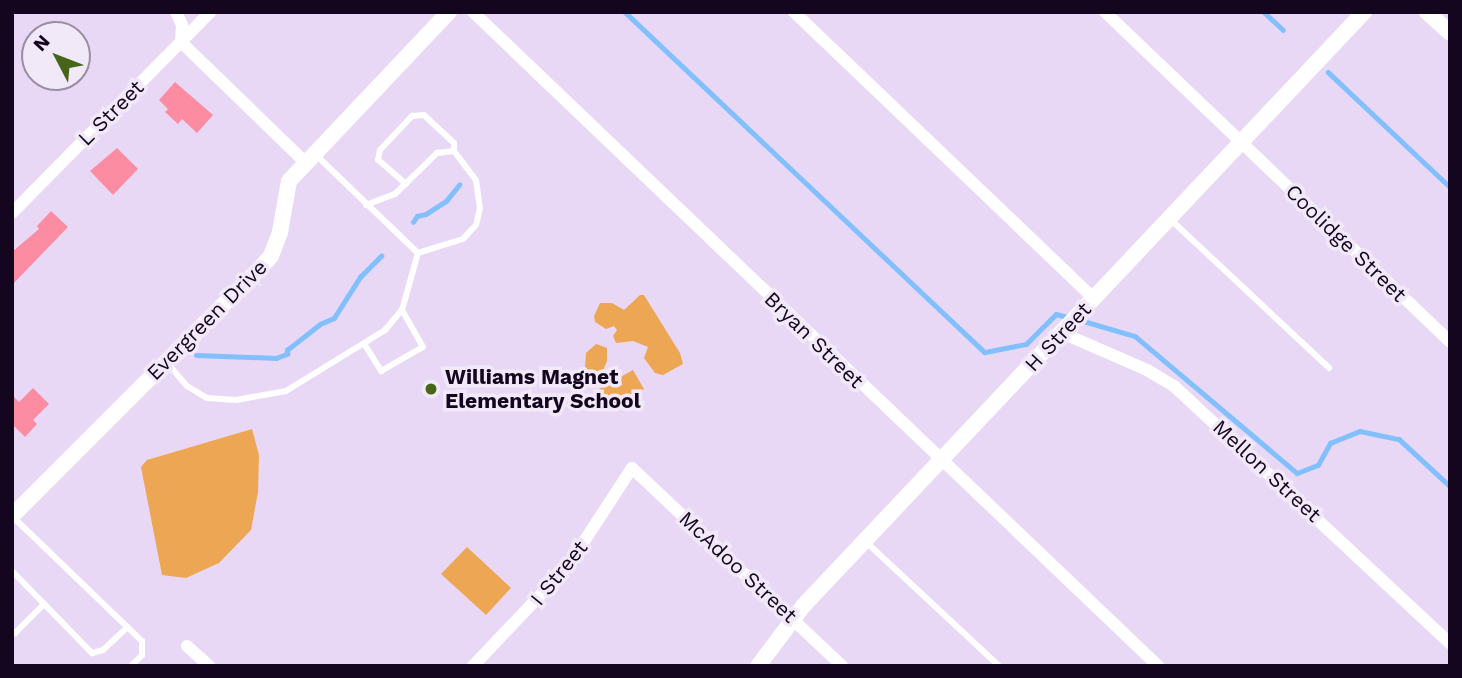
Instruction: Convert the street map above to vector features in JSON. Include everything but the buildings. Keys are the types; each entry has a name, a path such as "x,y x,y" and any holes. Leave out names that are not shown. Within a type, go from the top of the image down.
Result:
{"street":[{"path":"176,12 182,25 181,42 309,158"},
{"name":"L Street","path":"12,213 210,12"},
{"name":"Evergreen Drive","path":"12,516 271,256 280,232 286,187 309,158 449,12"},
{"name":"Bryan Street","path":"473,12 1158,666"},
{"path":"794,12 1091,302"},
{"name":"Coolidge Street","path":"1105,12 1450,342"},
{"name":"H Street","path":"758,666 793,619 864,540 1364,12"},
{"path":"1427,12 1448,31"},
{"path":"1443,12 1448,31"},
{"name":"Mellon Street","path":"1065,330 1174,386 1450,643"},
{"name":"McAdoo Street","path":"632,468 842,666"},
{"name":"I Street","path":"473,666 568,566 632,468"},
{"path":"187,646 209,666"}],"lane":[{"path":"406,184 379,160 380,150 412,116 424,115 454,143 454,151 476,180 480,208 475,225 463,239 418,253"},
{"path":"366,205 396,194 437,153 454,151"},
{"path":"309,158 418,253"},
{"path":"1170,219 1329,368"},
{"path":"166,362 198,395 220,401 286,391 365,345 385,330 402,310 418,253"},
{"path":"365,345 381,371 423,347 402,310"},
{"path":"12,516 142,641 143,650 131,666"},
{"path":"864,540 999,666"},
{"path":"12,571 92,653 103,650 127,628"},
{"path":"13,633 44,604"}],"shaded area":[{"path":"640,295 644,295 680,353 683,364 663,375 655,373 644,358 648,347 633,341 616,343 613,336 617,330 614,326 606,329 595,322 594,316 600,303 612,303 624,310"},
{"path":"596,344 607,348 607,361 602,373 592,375 585,367 586,353"},
{"path":"633,370 644,389 611,408 599,389"},
{"path":"252,429 259,455 258,492 251,530 219,563 186,578 162,575 141,467 147,460"},
{"path":"467,547 511,588 486,615 441,574"}],"waterway":[{"path":"625,12 985,352 1026,344 1056,314 1071,318"},
{"path":"1264,12 1283,30"},
{"path":"1328,72 1450,187"},
{"path":"413,222 417,216 426,214 446,201 459,185"},
{"path":"196,355 276,358 287,354 287,350 320,324 334,318 360,277 381,256"},
{"path":"1080,320 1135,336 1297,473 1318,465 1330,443 1360,431 1399,439 1450,486"}],"place":[{"name":"Williams Magnet Elementary School","path":"431,389"}]}
